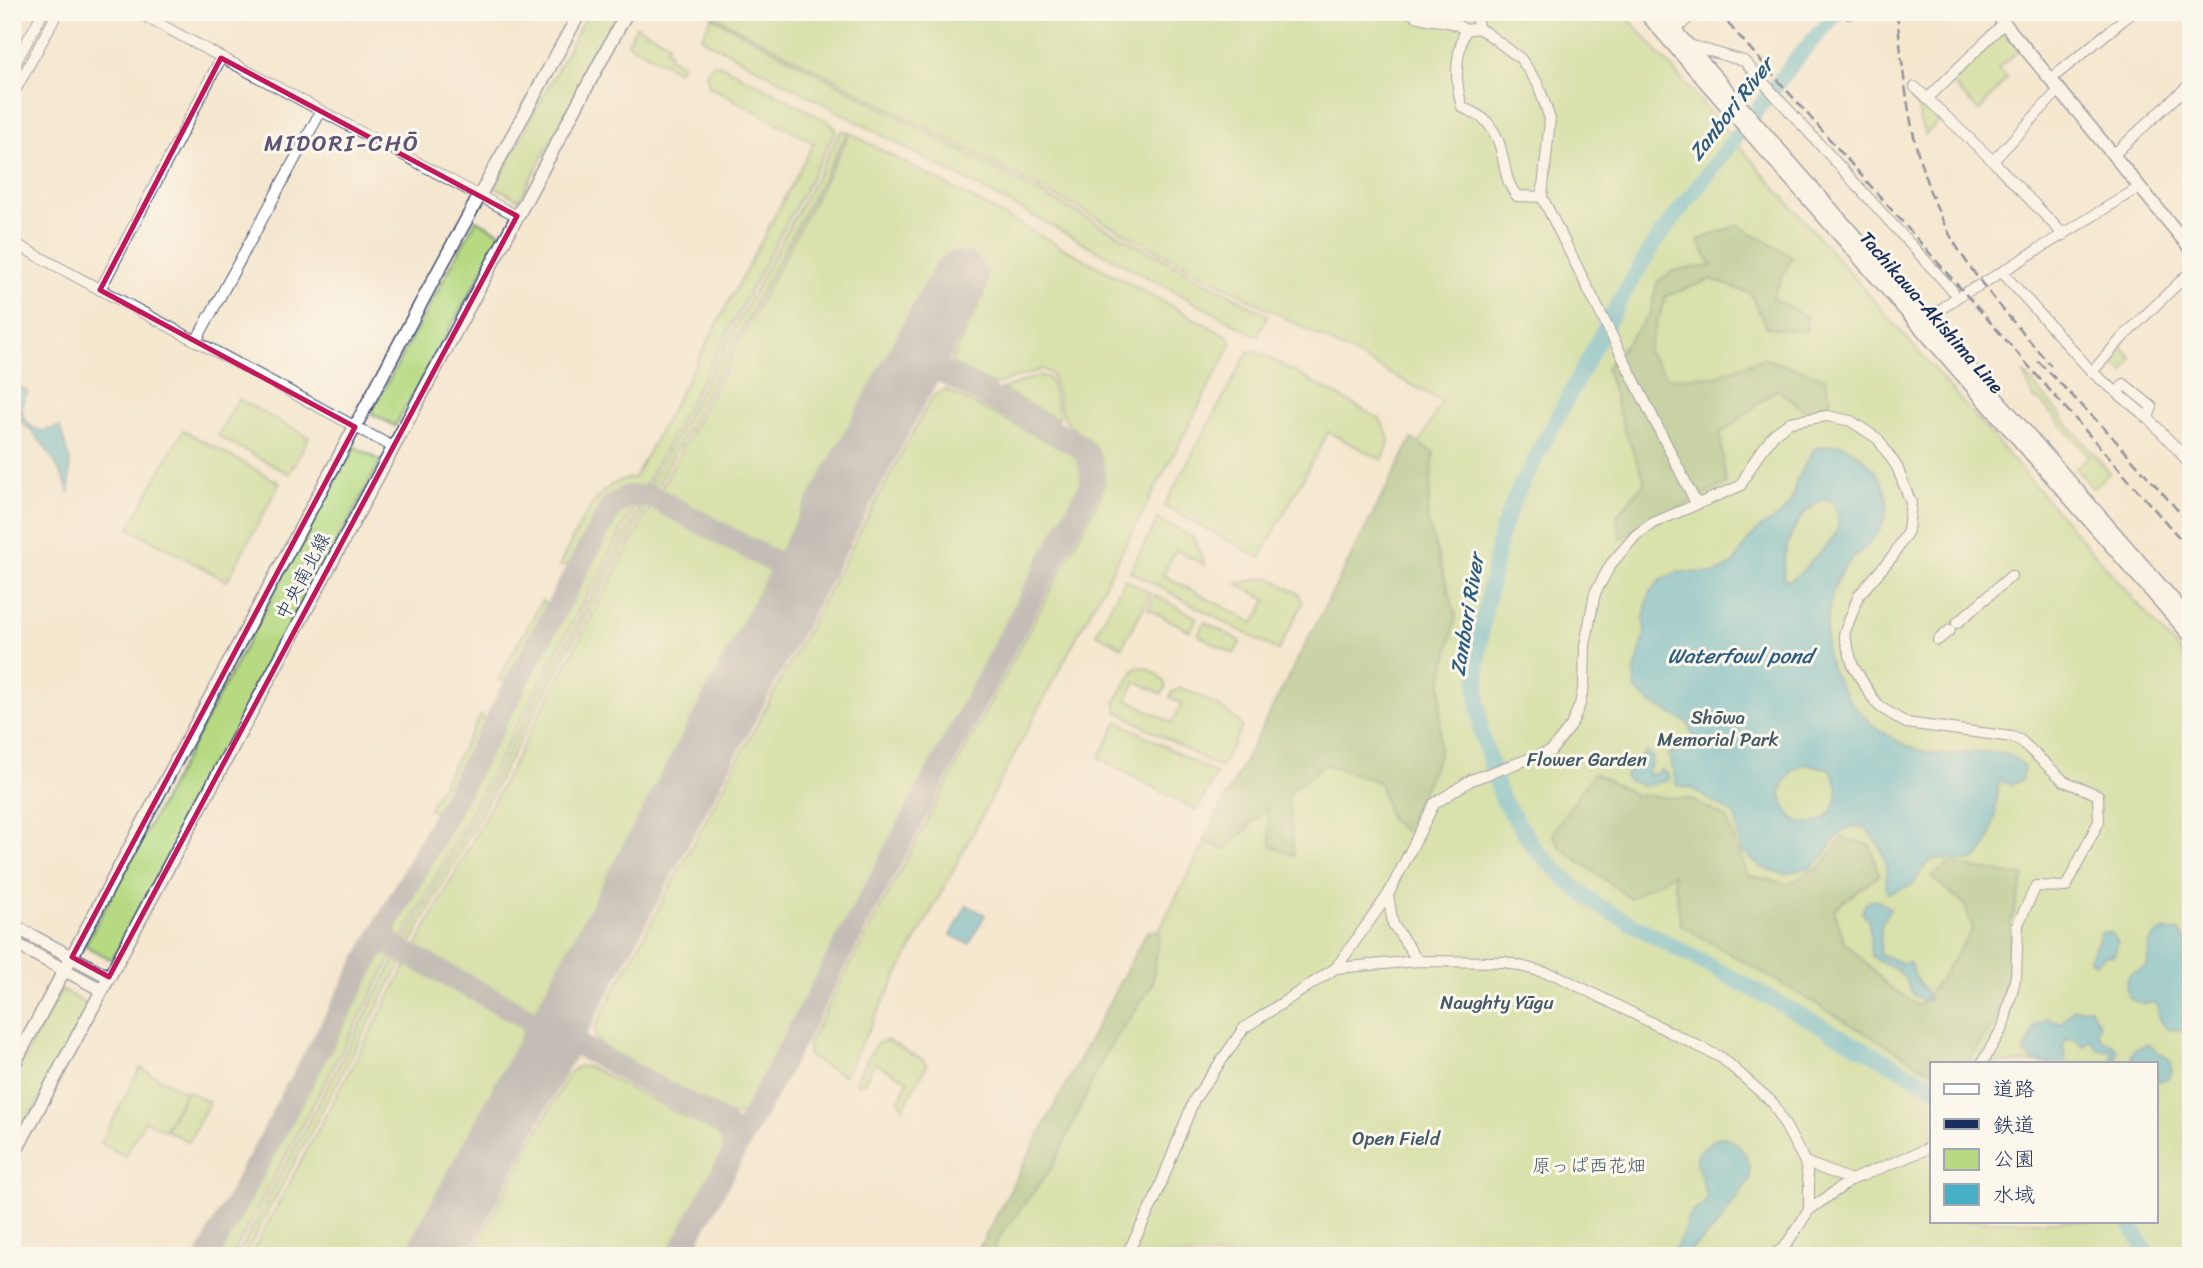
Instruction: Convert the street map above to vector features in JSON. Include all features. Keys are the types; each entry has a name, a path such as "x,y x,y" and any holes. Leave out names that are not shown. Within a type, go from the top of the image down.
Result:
{"main road":[{"name":"中央南北線","path":"12,1068 580,12"},
{"name":"中央南北線","path":"12,1158 627,12"},
{"name":"Tachikawa-Akishima Line","path":"1644,12 1670,34 1733,105 2191,637"},
{"name":"Tachikawa-Akishima Line","path":"1658,12 1670,34 1686,44 1733,105"},
{"path":"1995,12 2191,249"},
{"name":"Tachikawa-Akishima Line","path":"1923,323 2191,620"},
{"path":"12,925 109,977"},
{"path":"12,942 102,990"}],"street":[{"path":"12,69 43,12"},
{"path":"12,96 58,12"},
{"path":"136,12 517,216"},
{"path":"1409,12 1424,20 1455,22 1465,30 1478,29 1521,59 1538,84 1550,119 1542,197 1696,503"},
{"path":"1476,12 1478,29"},
{"path":"1670,34 1696,12"},
{"path":"1993,161 2055,85 2133,12"},
{"path":"1927,99 2004,23"},
{"path":"1465,30 1459,48 1456,85 1462,107 1485,120 1501,145 1509,187 1517,196 1542,197"},
{"path":"1686,44 1744,61 1952,289"},
{"path":"100,290 221,58"},
{"path":"2113,155 2191,83"},
{"path":"1914,87 1993,161 2064,235"},
{"path":"195,341 321,111"},
{"path":"1923,323 1957,297 2140,187"},
{"path":"12,242 393,447"},
{"path":"2092,372 2122,338 2191,271"},
{"path":"2002,272 2092,372 2148,418 2191,468"},
{"path":"1126,1256 1155,1199 1194,1100 1244,1028 1336,968 1388,894 1434,804 1471,779 1551,751 1571,726 1584,684 1585,645 1595,593 1611,565 1636,535 1653,523 1740,486 1774,434 1790,422 1827,416 1851,421 1878,439 1897,467 1910,503 1908,531 1893,556 1858,594 1844,634 1853,666 1880,707 1906,723 2020,740 2064,781 2098,795 2099,821 2066,887 2036,886 2018,923 2016,976 2003,1027 1983,1062"},
{"path":"1938,640 2011,576"},
{"path":"1388,894 1393,924 1418,961"},
{"path":"1336,968 1418,961 1505,962 1558,976 1722,1058 1773,1103 1805,1162 1809,1184 1809,1210"},
{"path":"1771,1256 1784,1248 1809,1210 1851,1180 1930,1148"},
{"path":"1805,1162 1851,1180"}],"highlighted area":[{"path":"221,58 517,216 109,977 72,957 355,427 100,290"}],"green space":[{"path":"588,12 622,12 519,200 495,187"},
{"name":"Shōwa Memorial Park","path":"707,12 1623,12 2191,665 2191,1256 984,1256 1442,401"},
{"path":"712,17 1268,315 1257,336 701,38"},
{"path":"636,26 669,43 666,49 670,52 668,57 682,64 678,71 627,43"},
{"path":"2003,31 2019,50 1998,69 2007,78 1979,111 1949,80"},
{"path":"712,64 719,64 828,121 836,129 835,133 642,492 629,493 608,506 575,563 559,566 583,518 599,496 619,481 635,477 814,143 709,86 706,73"},
{"path":"1917,97 1941,119 1925,135 1920,121"},
{"path":"841,131 848,132 653,493 646,492"},
{"path":"850,133 1229,337 1232,344 844,1076 812,1059 808,1055 808,1044 1099,499 1104,483 1104,467 1099,452 1067,422 1052,375 1042,369 994,385 950,363 984,294 936,267 779,553 769,554 657,495"},
{"path":"476,220 503,234 395,426 371,413"},
{"path":"1738,225 1792,257 1772,298 1807,317 1806,332 1766,327 1751,294 1712,279 1666,296 1647,351 1668,378 1716,376 1763,358 1824,377 1831,400 1806,412 1777,389 1720,434 1726,484 1620,538 1617,515 1645,482 1623,426 1606,368 1650,314 1657,282 1675,270 1712,266 1698,240"},
{"path":"2121,346 2132,358 2124,373 2108,359"},
{"path":"1257,351 1380,419 1389,440 1382,460 1328,432 1260,558 1164,506 1248,352"},
{"path":"2023,372 2110,473 2093,488 2075,468 2089,456 2042,403 2034,399"},
{"path":"1040,375 1050,379 1060,417 1058,420 1001,389"},
{"path":"945,389 1072,454 1078,461 1082,480 745,1112 739,1115 729,1114 602,1046 595,1037 595,1027 932,397"},
{"path":"238,399 309,437 289,474 218,436"},
{"path":"183,430 280,483 227,581 129,528"},
{"path":"1412,439 1434,453 1427,519 1456,615 1441,686 1439,756 1404,831 1390,820 1379,782 1325,764 1288,794 1294,856 1271,846 1267,808 1226,850 1203,841"},
{"path":"353,446 381,461 112,960 85,945"},
{"path":"636,504 400,944 392,938 393,929 609,526 620,511"},
{"path":"641,504 647,504 408,949 403,946"},
{"path":"651,505 762,563 769,573 539,1007 529,1012 413,952"},
{"path":"1158,519 1194,538 1205,565 1176,550 1163,575 1254,623 1267,600 1237,584 1269,577 1299,594 1303,603 1278,651 1130,571"},
{"path":"1125,579 1151,594 1122,647 1096,633"},
{"path":"1155,595 1197,618 1190,631 1148,609"},
{"path":"542,600 547,614 512,679 498,680"},
{"path":"1204,622 1241,641 1234,654 1198,635"},
{"path":"1136,667 1154,672 1166,687 1162,694 1136,681 1127,699 1172,723 1182,704 1170,697 1172,692 1181,688 1215,705 1239,722 1242,728 1220,768 1118,712 1115,702"},
{"path":"481,715 487,726 438,814 428,809"},
{"path":"1118,721 1216,774 1197,811 1099,758"},
{"path":"1594,773 1635,795 1690,799 1727,818 1747,875 1789,884 1822,865 1843,838 1870,845 1879,875 1834,909 1844,941 1888,986 1919,1006 1944,974 1973,928 1964,904 1931,877 1949,864 2024,876 2011,922 2008,978 1992,1025 1969,1062 1930,1062 1930,1071 1681,925 1673,874 1630,898 1560,847 1552,833"},
{"path":"1160,930 1152,986 1105,1054 1053,1166 1000,1236 991,1256 975,1256 1147,931"},
{"path":"386,953 393,955 232,1256 218,1256 377,960"},
{"path":"396,958 403,960 244,1256 237,1256"},
{"path":"407,964 513,1020 523,1029 522,1037 405,1256 250,1256"},
{"path":"61,990 90,1006 12,1149 12,1081"},
{"path":"886,1040 923,1060 927,1065 903,1108 899,1100 908,1080 874,1063 864,1083 858,1085 855,1081 876,1044"},
{"path":"307,1049 313,1052 299,1078 293,1075"},
{"path":"579,1066 589,1067 716,1133 722,1141 722,1155 668,1256 471,1256 566,1079 570,1072"},
{"path":"140,1068 185,1092 164,1130 145,1120 125,1156 101,1143"},
{"path":"288,1083 295,1087 278,1118 271,1114"},
{"path":"187,1091 209,1102 189,1142 166,1130"},
{"path":"268,1122 274,1125 257,1157 251,1153"},
{"path":"246,1160 254,1163 237,1195 230,1192"},
{"path":"226,1200 233,1203 215,1235 208,1232"}],"water":[{"path":"17,384 28,392 22,410 30,425 42,431 60,427 70,461 70,494 47,450 12,414 12,394"},
{"name":"Waterfowl pond","path":"1840,444 1853,451 1875,471 1886,496 1887,509 1883,523 1875,537 1842,570 1830,605 1826,651 1846,694 1872,724 1905,745 1944,755 1997,752 2016,759 2024,767 2021,781 2012,784 1999,781 1990,838 1980,856 1968,861 1934,859 1924,867 1913,885 1888,893 1885,858 1865,827 1846,828 1824,856 1811,867 1785,874 1761,867 1741,850 1735,815 1690,788 1676,785 1669,753 1689,747 1695,740 1687,722 1653,704 1636,691 1634,673 1645,636 1644,615 1654,588 1661,580 1677,572 1716,573 1733,565 1748,540 1761,527 1781,515 1792,500 1796,481 1815,448","holes":["1826,499 1833,502 1837,511 1838,527 1835,534 1802,572 1788,581 1784,578 1785,555 1793,531 1806,512","1803,764 1830,769 1835,779 1837,790 1833,809 1819,822 1796,820 1781,796 1787,778"]},
{"path":"1646,751 1653,758 1647,775 1661,770 1668,775 1669,780 1643,786 1627,780 1625,775"},
{"path":"1876,900 1890,908 1881,926 1880,954 1901,963 1910,962 1929,1000 1913,994 1899,972 1871,955 1869,921 1862,912 1866,903"},
{"path":"967,905 985,915 969,944 951,935"},
{"path":"2165,930 2179,932 2191,945 2191,1022 2180,1030 2168,1029 2160,1020 2157,1004 2134,1001 2127,991 2130,974 2147,967 2151,941"},
{"path":"2102,932 2112,933 2118,942 2114,955 2105,956 2096,963 2089,959"},
{"path":"2090,1008 2100,1025 2097,1032 2101,1040 2113,1044 2117,1050 2115,1062 2110,1062 2111,1051 2097,1049 2090,1039 2084,1046 2076,1039 2066,1038 2062,1048 2064,1062 2036,1062 2024,1051 2032,1037 2033,1028 2048,1018 2061,1024 2073,1009"},
{"path":"2147,1044 2169,1059 2172,1072 2168,1078 2158,1080 2158,1062 2134,1062 2131,1055 2136,1049"},
{"path":"1726,1137 1737,1145 1748,1160 1749,1180 1716,1227 1684,1256 1671,1256 1683,1234 1687,1219 1703,1205 1707,1197 1696,1162 1698,1153 1716,1138"}],"waterway":[{"name":"Zanbori River","path":"1838,12 1801,53 1655,242 1621,298 1516,495 1501,533 1482,627 1477,689 1481,732 1501,797 1535,849 1572,885 1599,906 1930,1085"},
{"name":"Zanbori River","path":"2129,1222 2149,1256"}],"taxiway":[{"path":"678,1256 1090,488 1090,463 1086,453 1077,444 917,358"},
{"path":"208,1256 611,507 626,497 651,496 800,576"},
{"path":"386,924 387,938 393,946 724,1123 734,1137 733,1154"}],"runway":[{"path":"435,1256 959,280"}],"railway":[{"path":"1718,12 2191,551"},
{"path":"1897,12 1904,77 1915,140 1934,200 1964,258 2051,366"},
{"path":"2038,361 2107,431 2191,525"}],"district":[{"name":"MIDORI-CHŌ","path":"342,143"}],"park label":[{"name":"Flower Garden","path":"1587,759"},
{"name":"Naughty Yūgu","path":"1497,1002"},
{"name":"Open Field","path":"1396,1138"},
{"name":"原っぱ西花畑","path":"1589,1165"}]}
